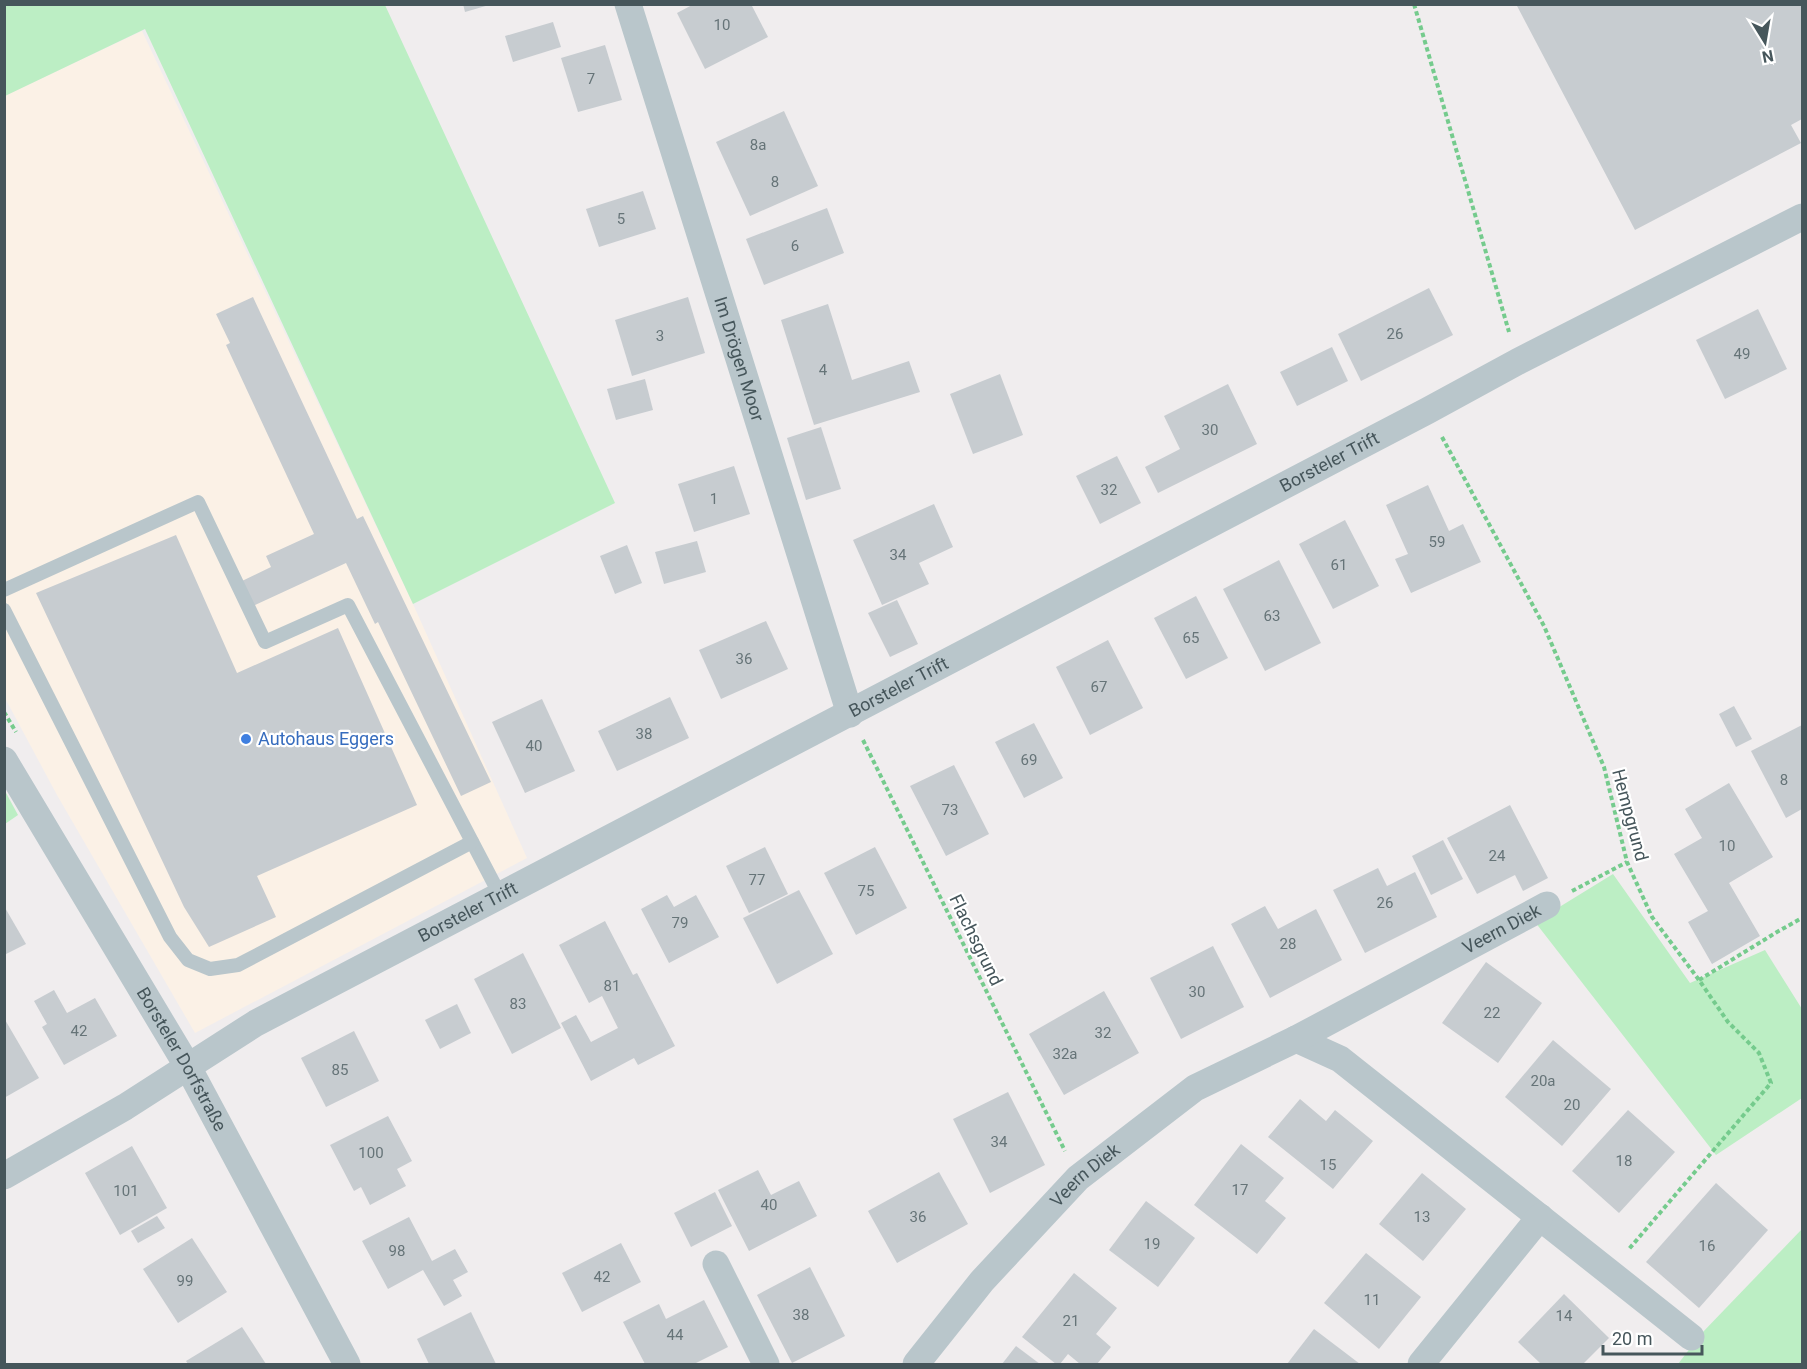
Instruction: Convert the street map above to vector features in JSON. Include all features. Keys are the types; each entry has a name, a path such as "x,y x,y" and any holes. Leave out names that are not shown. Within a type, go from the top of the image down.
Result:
{"street":[{"name":"Im Drögen Moor","path":"628,4 850,714"},
{"name":"Borsteler Trift","path":"4,1176 125,1107 256,1023 850,714 1517,362 1803,217"},
{"name":"Borsteler Dorfstraße","path":"4,760 188,1067 347,1365"},
{"name":"Veern Diek","path":"916,1365 982,1281 1078,1178 1195,1088 1296,1039 1547,905"},
{"path":"1296,1039 1340,1059 1691,1337"},
{"path":"1421,1365 1540,1217"},
{"path":"716,1264 766,1365"}],"lane":[{"path":"4,590 198,502 265,642 348,605 500,895"},
{"path":"4,610 170,937 188,960 210,969 238,965 472,842"}],"path":[{"path":"1414,4 1517,362"},
{"name":"Hempgrund","path":"1427,411 1544,626 1604,767 1627,862 1652,917 1700,980 1728,1022 1759,1053 1771,1083 1609,1272"},
{"name":"Flachsgrund","path":"850,714 1078,1178"},
{"path":"1547,905 1627,862"},
{"path":"1700,980 1803,918"}],"shaded area":[{"path":"142,31 413,604 527,858 195,1033 57,795 5,698 4,96"}],"green space":[{"path":"5,4 385,5 615,503 413,604 145,29 5,96"},
{"path":"5,791 18,815 4,824"},
{"path":"1613,874 1690,983 1765,950 1802,1009 1802,1098 1716,1155 1535,922"},
{"path":"1802,1229 1802,1364 1678,1364 1701,1334"}],"building":[{"path":"463,4 489,4 489,5 465,12"},
{"path":"694,4 751,4 768,37 705,69 677,13"},
{"path":"1516,4 1802,4 1802,119 1791,125 1801,143 1635,230"},
{"path":"553,22 561,47 513,62 505,36"},
{"path":"605,45 622,100 578,112 561,58"},
{"path":"784,111 818,186 750,216 716,142"},
{"path":"643,191 656,229 599,247 586,209"},
{"path":"827,208 844,253 764,285 746,239"},
{"path":"1429,288 1453,335 1361,381 1338,334"},
{"path":"253,297 357,519 363,516 491,782 461,796 378,622 375,624 346,563 253,606 242,581 271,567 266,556 314,534 226,345 230,343 216,314"},
{"path":"688,297 705,353 632,376 615,320"},
{"path":"828,304 852,380 909,361 920,392 814,425 781,320"},
{"path":"1758,309 1787,369 1725,399 1696,340"},
{"path":"1332,347 1348,381 1297,406 1280,372"},
{"path":"1000,374 1023,435 973,454 950,394"},
{"path":"645,379 653,410 616,420 607,389"},
{"path":"1228,384 1257,444 1158,493 1145,467 1180,449 1164,416"},
{"path":"821,427 841,489 806,500 787,438"},
{"path":"1117,456 1141,503 1100,524 1076,476"},
{"path":"734,466 750,514 694,532 678,484"},
{"path":"1428,485 1449,531 1463,524 1481,562 1411,593 1395,559 1408,554 1386,505"},
{"path":"934,504 953,547 919,563 929,584 882,605 853,540"},
{"path":"1345,520 1379,586 1333,609 1299,544"},
{"name":"Autohaus Eggers","path":"176,535 237,673 338,628 417,805 257,876 276,917 209,947 184,907 36,593"},
{"path":"697,541 706,572 664,584 655,552"},
{"path":"627,545 642,583 615,594 600,556"},
{"path":"1279,560 1321,643 1265,671 1223,589"},
{"path":"1196,596 1228,658 1186,679 1154,618"},
{"path":"897,600 918,644 890,657 868,613"},
{"path":"766,621 788,669 721,699 699,650"},
{"path":"1108,640 1143,708 1090,735 1056,667"},
{"path":"670,697 689,738 617,771 598,731"},
{"path":"542,699 575,771 525,793 492,722"},
{"path":"1734,706 1752,739 1736,747 1719,714"},
{"path":"1034,723 1063,778 1024,798 995,742"},
{"path":"1802,725 1802,809 1786,818 1751,751"},
{"path":"954,765 989,834 946,856 910,786"},
{"path":"1729,783 1773,857 1729,883 1760,936 1712,964 1688,922 1708,911 1674,854 1702,838 1685,809"},
{"path":"1510,805 1548,878 1523,891 1515,875 1477,894 1447,838"},
{"path":"1443,840 1463,879 1431,895 1412,856"},
{"path":"765,847 788,894 749,913 726,866"},
{"path":"875,847 907,908 856,935 824,873"},
{"path":"1378,868 1387,886 1415,872 1437,917 1365,953 1333,890"},
{"path":"799,890 833,954 777,984 743,918"},
{"path":"667,895 674,907 696,895 719,937 669,963 641,909"},
{"path":"4,906 26,944 4,955"},
{"path":"1265,906 1278,929 1316,909 1342,960 1270,998 1231,924"},
{"path":"605,921 633,975 637,973 675,1046 638,1065 634,1058 591,1081 561,1023 576,1015 591,1042 618,1028 602,996 589,1003 559,945"},
{"path":"1213,946 1244,1007 1181,1039 1150,978"},
{"path":"523,953 561,1028 512,1054 474,979"},
{"path":"1486,962 1542,1003 1498,1063 1442,1023"},
{"path":"54,990 67,1013 95,998 117,1036 64,1065 42,1027 47,1024 34,1001"},
{"path":"1104,991 1139,1053 1064,1095 1029,1034"},
{"path":"457,1004 471,1033 440,1049 425,1020"},
{"path":"4,1018 39,1078 4,1098"},
{"path":"354,1031 379,1081 326,1107 301,1058"},
{"path":"1553,1040 1611,1089 1562,1146 1505,1097"},
{"path":"1008,1092 1045,1165 990,1193 953,1119"},
{"path":"1300,1099 1326,1121 1335,1110 1373,1141 1333,1189 1268,1137"},
{"path":"1628,1110 1675,1152 1619,1213 1572,1171"},
{"path":"388,1116 412,1161 397,1169 406,1186 370,1205 361,1187 354,1191 330,1145"},
{"path":"1241,1144 1284,1178 1265,1201 1286,1218 1257,1254 1194,1205"},
{"path":"132,1146 167,1208 120,1235 85,1173"},
{"path":"758,1170 771,1195 799,1181 817,1216 749,1251 718,1190"},
{"path":"939,1172 968,1224 897,1263 868,1211"},
{"path":"1422,1173 1466,1209 1423,1261 1379,1224"},
{"path":"1716,1183 1768,1230 1699,1308 1646,1262"},
{"path":"715,1192 732,1226 691,1247 674,1213"},
{"path":"1146,1201 1195,1238 1158,1287 1109,1250"},
{"path":"157,1216 165,1228 138,1243 131,1231"},
{"path":"409,1217 432,1261 455,1249 468,1272 453,1280 462,1296 444,1306 423,1270 388,1289 362,1241"},
{"path":"192,1238 227,1292 178,1323 143,1269"},
{"path":"621,1243 641,1282 582,1312 562,1273"},
{"path":"1366,1253 1421,1297 1379,1349 1324,1303"},
{"path":"810,1267 845,1336 792,1363 757,1295"},
{"path":"1074,1273 1117,1308 1096,1334 1111,1347 1097,1364 1080,1364 1068,1354 1060,1364 1056,1364 1022,1337"},
{"path":"1564,1294 1609,1338 1583,1364 1541,1364 1518,1342"},
{"path":"704,1300 728,1347 694,1364 645,1364 623,1322 659,1304 666,1319"},
{"path":"471,1312 496,1364 429,1364 417,1339"},
{"path":"242,1327 266,1364 188,1364 186,1361"},
{"path":"1314,1329 1360,1364 1287,1364"},
{"path":"1016,1346 1040,1364 1002,1364"}],"place":[{"name":"Autohaus Eggers","path":"246,739"}]}
